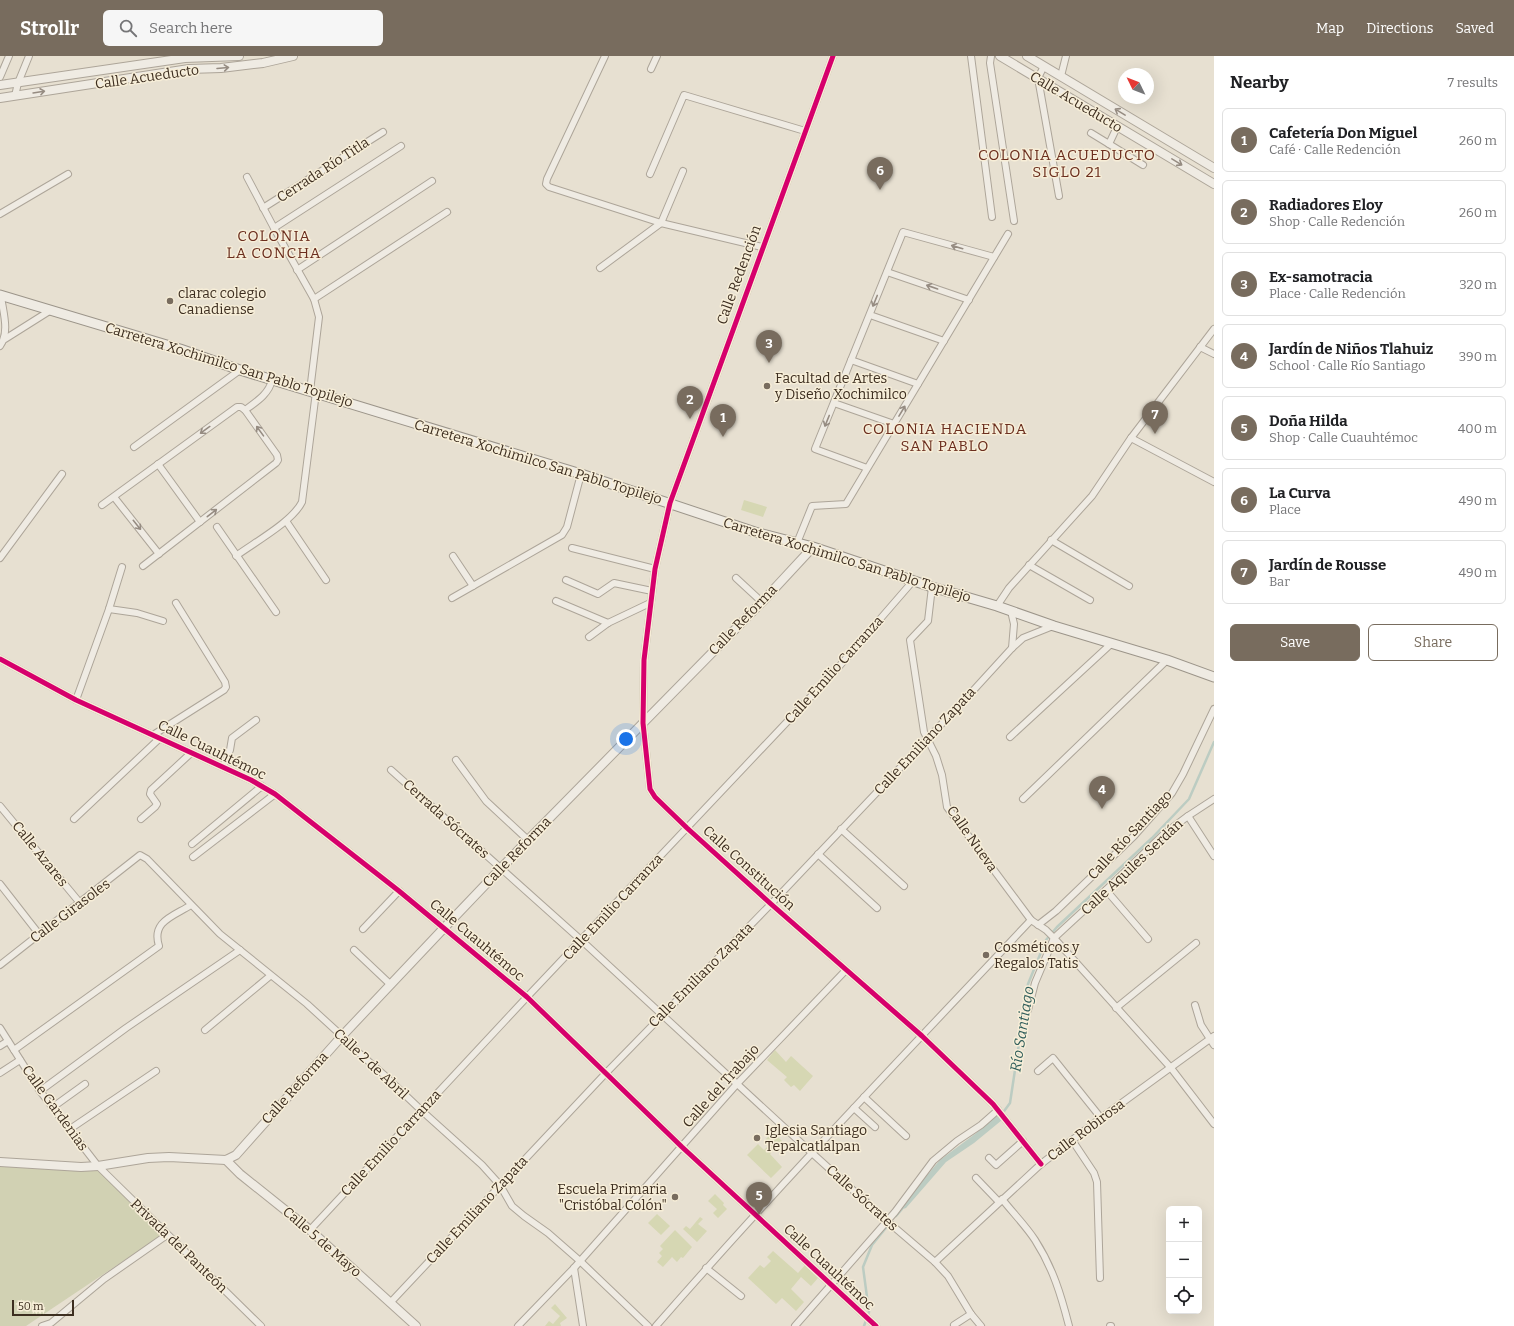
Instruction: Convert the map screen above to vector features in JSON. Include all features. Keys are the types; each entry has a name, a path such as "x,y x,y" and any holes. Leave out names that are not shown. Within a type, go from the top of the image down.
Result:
{"main road":[{"name":"Carretera Xochimilco San Pablo Topilejo","path":"1,296 51,310 272,380 581,474 755,532 813,547 913,581 1167,660 1214,677"}],"street":[{"path":"0,77 9,56"},
{"path":"15,96 18,83 29,56"},
{"name":"Calle Acueducto","path":"0,85 185,58 239,56"},
{"name":"Calle Acueducto","path":"0,98 189,69 222,68 263,63 293,56"},
{"path":"605,56 546,184 549,187 662,223 762,247"},
{"path":"652,69 657,56"},
{"name":"Calle Redención","path":"670,503 762,247 833,56"},
{"path":"971,56 992,217"},
{"path":"991,56 990,63 1014,221"},
{"name":"Calle Acueducto","path":"1000,56 1214,184"},
{"name":"Calle Acueducto","path":"1027,56 1214,168"},
{"path":"1061,76 1066,56"},
{"path":"1044,66 1038,78 1059,196"},
{"path":"650,174 684,95 805,130"},
{"path":"1126,132 1132,120"},
{"path":"1109,144 1117,127"},
{"name":"Cerrada Río Titla","path":"263,208 383,132"},
{"path":"1091,133 1143,165"},
{"path":"274,228 401,146"},
{"path":"600,268 662,223 683,171"},
{"path":"0,214 68,174"},
{"name":"Cerrada Río Titla","path":"236,556 286,521 298,510 302,502 313,392 318,317 314,299 247,177"},
{"path":"297,270 432,181"},
{"path":"314,299 447,212"},
{"path":"867,468 815,449 903,232 994,257"},
{"path":"797,543 812,506 846,504 1008,234"},
{"path":"887,272 969,300"},
{"path":"1,296 5,324 5,339"},
{"path":"0,346 5,339 51,310"},
{"path":"870,315 944,341"},
{"path":"997,606 1008,588 1092,496 1130,438 1214,329"},
{"path":"1200,347 1214,354"},
{"path":"851,360 918,384"},
{"path":"134,447 240,370"},
{"path":"245,410 265,394 270,387 272,380"},
{"path":"834,403 894,424"},
{"path":"102,505 236,407 241,407 245,410 277,455 278,460 276,463 143,566"},
{"path":"1130,438 1214,482"},
{"path":"158,464 200,522"},
{"path":"0,558 62,474"},
{"path":"452,598 562,535 567,527 581,474"},
{"path":"114,497 159,554"},
{"name":"Calle Constitución","path":"670,503 655,569 644,660 643,723 650,789 655,797 687,828 771,904 922,1036 998,1110 1041,1164"},
{"path":"286,521 326,580"},
{"path":"217,527 276,612"},
{"path":"1052,540 1129,586"},
{"name":"Calle Reforma","path":"226,1160 236,1155 342,1036 444,928 528,840 762,602 813,547"},
{"path":"572,548 655,569"},
{"path":"453,556 473,586"},
{"path":"1029,565 1090,600"},
{"path":"76,700 109,609 122,567"},
{"path":"736,578 762,602"},
{"path":"566,580 598,594 614,583 652,591"},
{"name":"Calle Emilio Carranza","path":"310,1230 527,997 836,670 913,581"},
{"name":"Calle Nueva","path":"932,587 928,621 910,640 924,732 928,738 942,775 947,807 1031,920 1046,930 1053,937 1171,1068 1214,1124"},
{"path":"556,601 608,624"},
{"path":"153,735 224,690 226,687 225,682 176,603"},
{"path":"589,637 608,624 650,603"},
{"path":"109,609 163,621"},
{"path":"1011,611 1014,624 1012,648"},
{"name":"Calle Emiliano Zapata","path":"390,1303 661,1015 771,904 1012,648 1023,638 1054,626"},
{"path":"1010,737 1112,643"},
{"name":"Calle Cuauhtémoc","path":"0,659 76,700 222,767 262,786 275,794 399,891 527,997 682,1147 831,1286 874,1324"},
{"path":"1023,799 1167,660"},
{"name":"Calle Río Santiago","path":"1038,925 1056,911 1134,836 1172,793 1183,774 1214,709"},
{"path":"222,767 230,750 232,738 256,720"},
{"path":"74,819 160,738"},
{"path":"141,819 157,804 150,794 151,790 192,753"},
{"path":"456,760 486,801 528,840"},
{"name":"Cerrada Sócrates","path":"391,770 502,868"},
{"path":"192,844 262,786"},
{"path":"193,857 275,794"},
{"name":"Calle Aquiles Serdán","path":"1053,937 1106,890 1164,834 1214,798"},
{"name":"Calle Azares","path":"0,806 80,903"},
{"path":"1188,816 1214,856"},
{"path":"841,829 904,886"},
{"path":"818,854 877,908"},
{"name":"Calle Girasoles","path":"1,964 140,856"},
{"name":"Calle 2 de Abril","path":"140,856 146,859 220,934 270,976 307,1004 482,1165 500,1185 512,1206 548,1232 648,1326"},
{"name":"Calle Sócrates","path":"502,868 736,1085 887,1221 935,1262 948,1276 971,1314 981,1326"},
{"path":"0,884 39,934"},
{"path":"1106,890 1148,939"},
{"path":"363,929 399,891"},
{"path":"14,1050 159,946 157,931 165,921 191,905"},
{"path":"656,1326 706,1268 812,1153 1031,920"},
{"path":"1028,1010 1035,983 1053,937"},
{"path":"1116,1008 1196,943"},
{"path":"40,1091 126,1028 240,950"},
{"path":"354,950 390,985"},
{"name":"Calle del Trabajo","path":"518,1326 574,1268 736,1085 846,970"},
{"path":"205,1030 270,976"},
{"path":"1195,1005 1201,1025 1212,1038 1214,1045"},
{"name":"Calle Gardenias","path":"0,1028 40,1091 98,1166"},
{"name":"Calle Robirosa","path":"935,1262 1041,1164 1101,1118 1212,1038"},
{"path":"0,1046 8,1041"},
{"path":"1038,1071 1053,1058 1101,1118"},
{"path":"0,1073 20,1060"},
{"path":"70,1129 156,1071"},
{"path":"53,1107 85,1084"},
{"path":"864,1097 906,1136"},
{"path":"854,1108 875,1127"},
{"path":"795,1326 899,1207 933,1161 957,1141 981,1125 998,1110"},
{"path":"1072,1140 1094,1173 1097,1182 1100,1278"},
{"path":"989,1158 996,1165 1023,1142"},
{"path":"0,1162 82,1167 155,1158 226,1160"},
{"name":"Calle 5 de Mayo","path":"226,1160 240,1174 310,1230 416,1326"},
{"name":"Privada del Panteón","path":"98,1166 260,1326"},
{"path":"976,1178 1000,1201 1035,1240 1058,1285 1070,1326"},
{"path":"42,1326 51,1323 104,1279 167,1235"},
{"path":"574,1268 583,1326"},
{"path":"706,1268 741,1296"},
{"path":"954,1325 971,1314"}],"green space":[{"path":"744,500 767,507 763,517 741,510"},
{"path":"775,1050 786,1062 791,1056 813,1076 800,1091 794,1085 791,1087 784,1080 787,1077 767,1060"},
{"path":"773,1132 782,1141 770,1154 782,1167 771,1178 747,1155 758,1144 764,1150 770,1144 765,1140"},
{"path":"0,1165 101,1171 162,1235 26,1326 0,1326"},
{"path":"715,1194 724,1203 723,1205 727,1209 718,1218 713,1213 717,1209 708,1201"},
{"path":"657,1214 670,1226 661,1235 648,1223"},
{"path":"700,1217 703,1219 698,1224 707,1231 697,1242 683,1229 686,1226 690,1229"},
{"path":"675,1230 692,1247 683,1258 681,1257 677,1262 672,1257 663,1267 657,1262 662,1256 659,1253 663,1249 660,1246"},
{"path":"773,1251 798,1273 805,1265 818,1278 811,1286 801,1277 791,1289 804,1302 796,1311 782,1298 776,1304 748,1278 760,1265 764,1268 771,1261 767,1257"},
{"path":"555,1304 567,1318 560,1323 561,1326 545,1326 549,1321 553,1324 560,1316 551,1308"}],"shaded area":[{"path":"999,1114 1002,1120 974,1143 946,1162 906,1208 900,1210 902,1205 940,1160"}],"waterway":[{"name":"Río Santiago","path":"1002,1114 1010,1103 1028,984 1046,940 1057,927 1152,838 1189,799 1214,742"},
{"name":"Río Santiago","path":"896,1216 902,1209"},
{"name":"Río Santiago","path":"864,1326 869,1312 863,1267 872,1245 889,1224"}],"cycle path":[{"path":"833,56 670,503 655,569 644,660 643,723 650,789 655,797 687,828 771,904 922,1036 993,1104 1041,1164"},
{"path":"0,659 76,700 251,780 275,794 399,891 527,997 682,1147 876,1326"}],"place":[{"name":"La Curva","path":"880,190"},
{"name":"clarac colegio Canadiense","path":"170,301"},
{"name":"Ex-samotracia","path":"769,363"},
{"name":"Facultad de Artes y Diseño Xochimilco","path":"767,386"},
{"name":"Radiadores Eloy","path":"690,419"},
{"name":"Jardín de Rousse","path":"1155,434"},
{"name":"Cafetería Don Miguel","path":"723,437"},
{"name":"Jardín de Niños Tlahuiz","path":"1102,809"},
{"name":"Cosméticos y Regalos Tatis","path":"986,955"},
{"name":"Iglesia Santiago Tepalcatlalpan","path":"757,1138"},
{"name":"Escuela Primaria \"Cristóbal Colón\"","path":"675,1197"},
{"name":"Doña Hilda","path":"759,1215"}],"district":[{"name":"COLONIA ACUEDUCTO SIGLO 21","path":"1067,164"},
{"name":"COLONIA LA CONCHA","path":"274,244"},
{"name":"COLONIA HACIENDA SAN PABLO","path":"945,438"}]}
